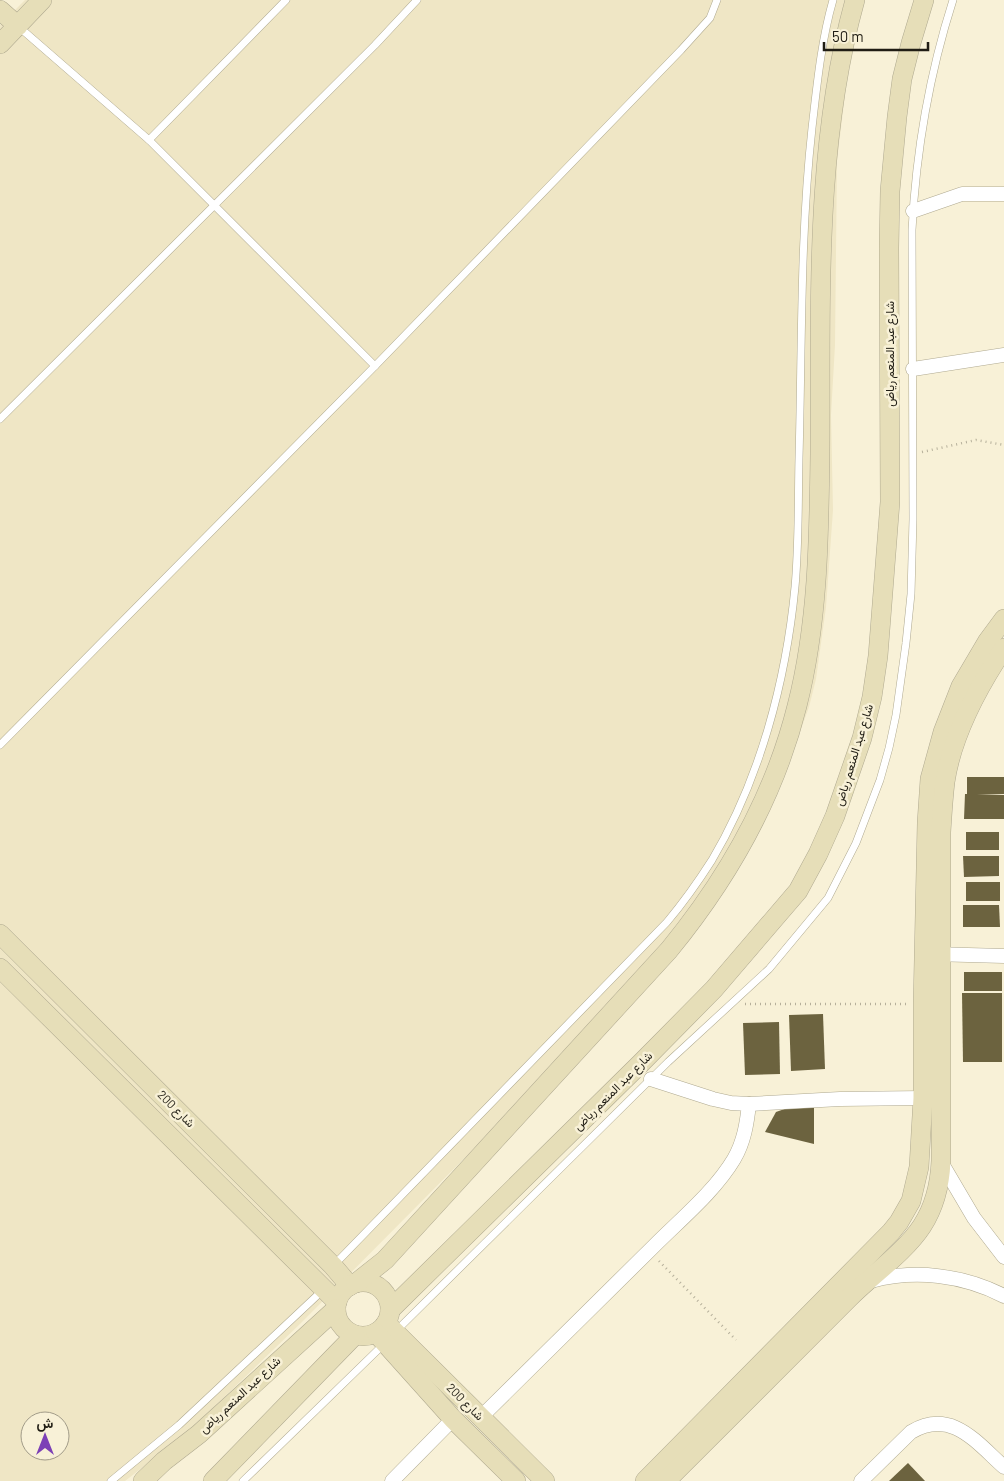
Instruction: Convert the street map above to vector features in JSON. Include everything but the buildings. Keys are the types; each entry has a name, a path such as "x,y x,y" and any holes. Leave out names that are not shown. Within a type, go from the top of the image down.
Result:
{"street":[{"path":"0,44 42,0"},
{"path":"353,1285 370,1284 377,1287 386,1296 386,1328 362,1336 349,1332 339,1322 336,1305 340,1296 353,1285 385,1260 669,950 703,907 724,876 747,836 767,795 784,752 797,708 814,617 819,509 822,262 828,147 839,64 855,0"},
{"name":"شارع عبد المنعم رياض","path":"386,1328 714,989 798,891 818,854 835,816 862,738 872,697 878,656 890,502 890,191 896,117 902,79 924,0"},
{"path":"0,10 18,26"},
{"path":"913,211 962,194 1004,194"},
{"path":"913,369 1004,355"},
{"path":"645,1481 859,1277 905,1246 922,1226 934,1202 941,1161 927,823 930,779 943,732 961,686 986,642 1004,619"},
{"path":"666,1481 681,1473 859,1277 899,1222 911,1201 919,1167 923,1098 923,1004 932,954 945,781 954,749 969,710 1004,648"},
{"name":"شارع 200","path":"0,934 353,1285"},
{"path":"932,954 1004,956"},
{"name":"شارع 200","path":"0,968 323,1289 336,1305"},
{"path":"651,1080 731,1103 923,1098"},
{"path":"481,1418 725,1173 735,1158 742,1140 747,1123 749,1104"},
{"path":"941,1161 974,1218 1004,1257"},
{"path":"859,1277 927,1275 962,1281 1004,1296"},
{"name":"شارع عبد المنعم رياض","path":"144,1481 164,1461 199,1434 336,1305"},
{"name":"شارع 200","path":"386,1328 545,1481"},
{"name":"شارع 200","path":"386,1328 453,1419 516,1481"},
{"path":"214,1481 355,1335"},
{"path":"392,1481 453,1419"},
{"path":"861,1481 911,1432 937,1424 945,1424 960,1429 1004,1467"}],"lane":[{"path":"149,140 286,0"},
{"path":"0,419 375,45 417,0"},
{"path":"0,745 375,366 681,50 710,18 718,0"},
{"path":"333,1266 666,922 715,855 733,820 756,764 779,685 791,622 795,585 806,185 818,76 833,0"},
{"path":"243,1481 386,1328 769,969 828,898 856,844 880,780 896,715 906,643 913,557 913,211 918,154 924,116 937,53 953,0"},
{"path":"18,26 149,140 375,366"},
{"path":"111,1481 179,1425 323,1289"}],"path":[{"path":"913,454 976,440 1004,445"},
{"path":"731,1004 923,1004"},
{"path":"649,1251 736,1340"}],"shaded area":[{"path":"25,0 861,0 850,53 837,161 835,345 831,415 833,510 826,607 816,679 809,707 792,754 671,950 301,1323 186,1434 125,1481 0,1481 0,25"}]}
